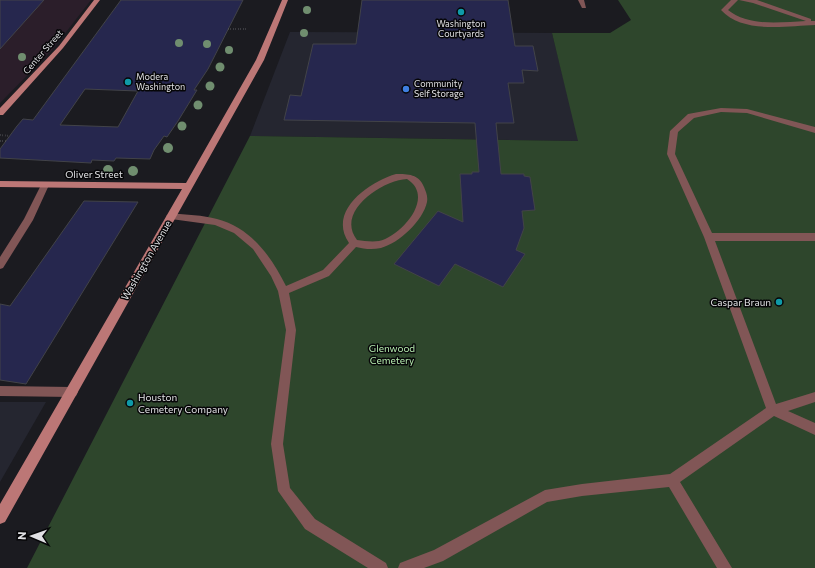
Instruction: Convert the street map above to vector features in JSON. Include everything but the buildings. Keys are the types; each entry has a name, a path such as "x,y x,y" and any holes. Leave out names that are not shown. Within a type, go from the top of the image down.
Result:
{"main road":[{"name":"Center Street","path":"0,113 61,47 97,0"},
{"name":"Washington Avenue","path":"0,517 260,60 285,0"},
{"name":"Oliver Street","path":"0,184 189,186"}],"street":[{"path":"735,0 724,10 735,19 761,24 815,23"},
{"path":"742,0 754,1 815,23"},
{"path":"815,130 747,111 722,110 691,116 674,132 672,154 709,237 773,410 815,429"},
{"path":"405,176 414,178 421,185 424,197 420,211 403,231 382,244 367,246 354,244 348,235 346,222 354,207 371,188 388,178 405,176"},
{"path":"0,265 28,220 45,185"},
{"path":"171,216 216,222 237,231 256,246 276,274 283,291 291,330 277,444 284,491 310,524 381,568"},
{"path":"709,237 815,237"},
{"path":"283,291 303,284 326,273 354,244"},
{"path":"0,391 72,392"},
{"path":"405,568 444,552 545,496 582,490 672,480 773,410 815,397"},
{"path":"672,480 725,568"}],"path":[{"path":"228,28 246,29"},
{"path":"0,136 10,136"},
{"path":"0,141 6,141"}],"shaded area":[{"path":"0,0 91,0 52,50 0,103"},
{"path":"290,32 552,33 579,141 250,136"},
{"path":"0,402 46,402 0,482"}],"green space":[{"name":"Glenwood Cemetery","path":"618,0 815,0 815,568 27,568 250,136 578,141 552,33 610,33 631,20"}],"place":[{"name":"Washington Courtyards","path":"461,12"},
{"name":"Modera Washington","path":"128,82"},
{"name":"Community Self Storage","path":"406,89"},
{"name":"Caspar Braun","path":"779,302"},
{"name":"Houston Cemetery Company","path":"130,403"}]}
